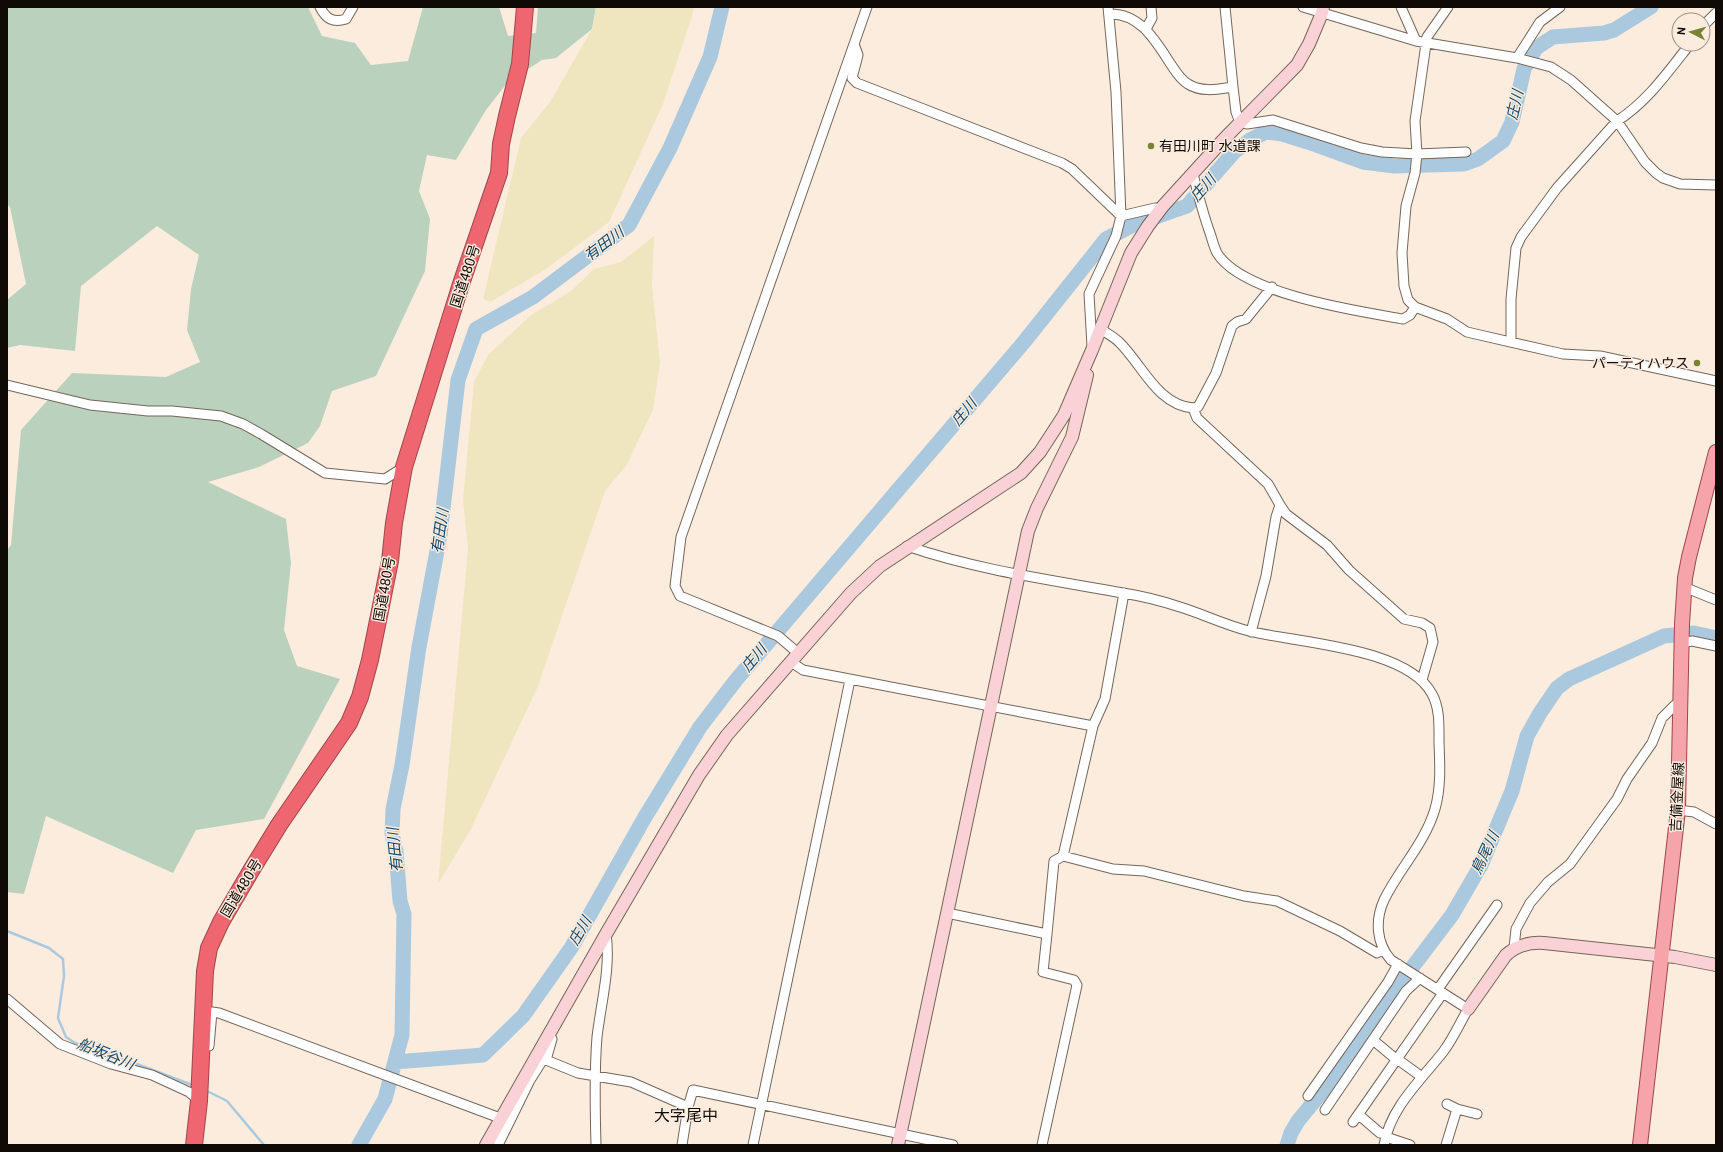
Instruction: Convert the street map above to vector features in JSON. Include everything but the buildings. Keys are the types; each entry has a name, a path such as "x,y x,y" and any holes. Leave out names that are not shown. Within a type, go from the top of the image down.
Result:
{"highway":[{"name":"国道480号","path":"194,1145 199,1101 205,971 209,948 221,922 256,863 350,723 360,697 370,660 390,561 394,523 404,467 461,284 499,173 507,116 520,64 525,7"}],"main road":[{"name":"吉備金屋線","path":"1640,1145 1678,810 1681,642 1684,587 1688,556 1716,452"}],"street":[{"path":"320,7 326,17 331,20 340,21 346,19 353,7"},
{"path":"867,7 681,537 674,586 680,596 778,636 803,670 1093,726"},
{"path":"1146,29 1152,18 1151,7"},
{"path":"1225,7 1233,86 1240,122"},
{"path":"1302,7 1323,10 1426,44 1517,58 1536,62 1557,70 1617,121 1645,162 1663,178 1688,185 1716,185"},
{"path":"1401,7 1416,41"},
{"path":"1448,7 1431,30 1426,44 1415,121 1415,172 1406,206 1402,253 1404,286 1408,300 1415,307 1447,319 1467,332 1563,354 1600,356 1716,381"},
{"path":"1517,58 1540,22 1560,7"},
{"path":"899,1140 1028,531 1037,508 1072,436 1092,350 1089,294 1116,236 1120,216 1116,92 1108,11 1120,10 1146,29 1177,73 1187,84 1211,90 1233,86"},
{"path":"486,1145 497,1116 549,1034 699,775 727,735 852,593 880,566 907,546 1021,473 1040,452 1064,415 1101,329 1131,253 1160,210 1240,122 1270,94 1297,64 1309,44 1323,10"},
{"path":"854,44 858,55 852,78 857,83 1062,163 1072,169 1120,216"},
{"path":"1511,342 1511,299 1516,248 1521,237 1557,188 1617,121 1630,113 1657,87 1684,52"},
{"path":"1240,122 1248,124 1273,120 1361,148 1416,154 1466,152"},
{"path":"1193,174 1202,210 1216,252 1227,266 1242,277 1309,301 1403,319 1410,315 1415,307"},
{"path":"1120,216 1155,208 1160,210"},
{"path":"1101,329 1119,342 1161,392 1178,405 1193,408 1198,407 1216,373 1232,326 1250,316 1272,288"},
{"path":"7,385 90,405 148,412 172,411 221,416 243,424 325,473 385,479 404,467"},
{"path":"1193,408 1197,418 1268,484 1286,514 1327,545 1349,570 1404,619 1422,623 1430,628 1433,642 1422,680"},
{"path":"1056,428 1062,422 1070,424 1073,430 1072,436"},
{"path":"1251,632 1266,576 1276,517 1280,505"},
{"path":"907,546 931,555 1018,574 1124,593 1180,607 1251,632 1350,650 1406,668 1422,680 1436,701 1439,717 1440,754 1437,800 1423,836 1387,892 1380,908 1378,928 1383,949 1391,960 1468,1009"},
{"path":"1684,587 1716,600"},
{"path":"1063,856 1093,726 1105,699 1124,593"},
{"path":"1681,642 1692,641 1716,646"},
{"path":"753,1145 850,680"},
{"path":"1514,948 1516,929 1530,903 1548,882 1570,864 1617,799 1627,779 1652,743 1662,718 1675,705 1680,705"},
{"path":"1678,810 1694,812 1716,824"},
{"path":"1042,1145 1077,985 1074,980 1043,972 1054,861 1063,856 1113,869 1144,871 1244,896 1277,901 1340,931 1377,952 1383,949"},
{"path":"1410,1145 1386,1138 1380,1132 1356,1119 1397,1059 1497,905"},
{"path":"947,913 1047,934"},
{"path":"596,1145 595,1075 597,1038 608,950 606,934"},
{"path":"1386,1138 1402,1106 1422,1077 1443,1051 1468,1009 1502,960 1514,948 1530,943 1544,943 1661,955 1716,965"},
{"path":"1308,1096 1400,965"},
{"path":"1325,1110 1406,991 1418,977"},
{"path":"7,999 60,1044 111,1064 152,1075 189,1092 199,1101"},
{"path":"201,1059 209,1054 212,1012 219,1012 497,1116"},
{"path":"498,1145 530,1080 542,1061 546,1060 552,1039 549,1034"},
{"path":"1373,1040 1422,1077"},
{"path":"546,1060 578,1073 631,1082 688,1107"},
{"path":"682,1145 688,1107 693,1090 762,1105 899,1140 953,1145"},
{"path":"1446,1104 1457,1109 1476,1114"},
{"path":"1446,1145 1457,1109"}],"green space":[{"path":"7,7 308,7 322,36 355,43 371,65 408,61 423,7 499,7 508,36 536,33 538,7 596,7 592,29 556,58 542,60 507,83 486,110 456,160 427,155 419,191 430,219 425,271 376,376 332,391 320,426 308,443 259,467 208,482 286,519 291,563 284,630 297,666 340,679 264,819 196,830 173,873 46,816 24,894 7,892 7,550 11,545 21,430 72,373 166,377 200,362 187,330 191,289 199,255 157,226 81,286 75,351 20,345 7,348 7,300 26,284 10,207 7,204"}],"sand":[{"path":"596,7 694,7 663,104 609,222 546,269 490,302 483,299 521,138 550,102 592,29"},
{"path":"654,236 652,285 660,363 653,410 626,466 605,491 538,686 471,829 438,884 468,548 463,500 474,382 488,355 531,315 571,291 594,269 621,262"}],"waterway":[{"name":"有田川","path":"359,1145 385,1099 402,1035 404,914 400,901 396,852 392,834 393,809 402,765 419,647 440,535 458,380 476,329 533,297 629,225 670,148 710,57 722,7"},
{"name":"庄川","path":"395,1062 483,1055 523,1016 571,948 645,817 700,727 736,680 1024,342 1106,239 1133,225 1187,206 1234,152 1250,140 1266,132 1282,134 1308,142 1363,162 1394,166 1464,164 1478,159 1503,141 1512,122 1524,69 1536,48 1553,37 1604,33 1614,30 1651,7"},
{"name":"鳥尾川","path":"1287,1145 1291,1133 1298,1121 1344,1065 1414,965 1452,915 1481,865 1512,791 1527,736 1557,688 1569,679 1664,636 1694,633 1716,638"},
{"name":"船坂谷川","path":"7,931 49,948 63,959 64,976 58,1018 66,1037 75,1043 105,1052 195,1086"},
{"name":"船坂谷川","path":"205,1090 227,1101 264,1145"}],"place":[{"name":"有田川町 水道課","path":"1151,146"},
{"name":"パーティハウス","path":"1697,363"}],"district":[{"name":"大字尾中","path":"686,1115"}]}
